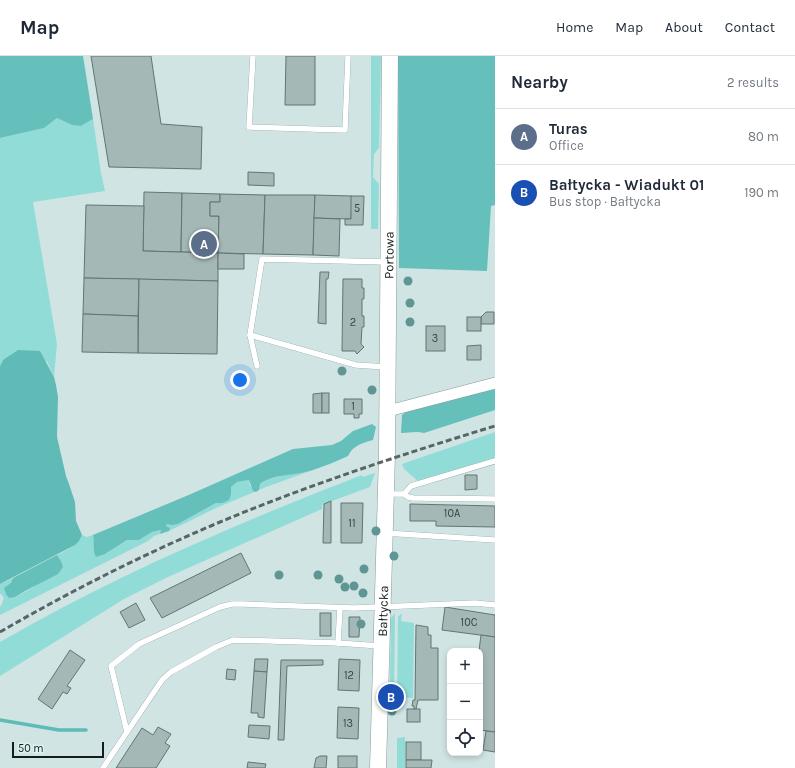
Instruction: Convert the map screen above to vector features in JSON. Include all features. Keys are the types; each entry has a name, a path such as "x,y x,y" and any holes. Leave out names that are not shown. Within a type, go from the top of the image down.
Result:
{"main road":[{"name":"Portowa","path":"387,454 390,56"},
{"name":"Bałtycka","path":"378,768 383,647 387,454"}],"street":[{"path":"388,411 495,383"}],"lane":[{"path":"253,56 249,127 345,130 348,56"},
{"path":"257,366 250,335 262,259 388,262"},
{"path":"250,335 356,365 388,367"},
{"path":"404,494 411,486 495,461"},
{"path":"386,494 404,494 413,498 495,499"},
{"path":"385,533 495,540"},
{"path":"127,732 111,666 138,644 220,607 242,604 340,608 475,603 495,605"},
{"path":"338,643 340,608"},
{"path":"103,768 162,680 171,672 216,647 233,640 338,643 383,647"}],"shaded area":[{"path":"0,56 83,56 93,119 81,126 72,125 57,118 44,128 0,138"},
{"path":"371,56 381,56 379,148 374,154 373,177 379,184 378,229 371,229"},
{"path":"398,56 495,56 495,205 491,206 487,271 399,268"},
{"path":"57,118 72,125 81,126 93,119 105,191 33,202 57,344 54,377 47,361 3,360 0,366 0,138 44,128"},
{"path":"18,350 40,351 54,377 58,397 57,437 66,476 75,502 76,521 82,535 75,545 0,584 0,366 3,360"},
{"path":"495,389 495,410 424,433 401,433 402,415 407,411"},
{"path":"372,424 376,427 373,440 355,447 348,456 313,470 279,476 266,480 260,484 259,490 256,492 253,491 249,480 237,482 231,487 229,500 222,503 216,503 178,524 167,524 166,526 170,528 169,531 160,534 161,530 152,532 139,540 127,540 105,554 96,557 94,552 93,535 293,449 332,445 341,441 353,431"},
{"path":"495,432 495,458 419,482 404,469 402,464"},
{"path":"313,470 266,487 259,490 260,484 272,478"},
{"path":"375,473 370,487 324,504 322,505 322,509 170,576 124,599 0,676 0,642 88,594 178,551 269,512 362,475 362,477"},
{"path":"249,480 250,486 259,490 216,508 169,531 169,528 166,526 167,524 178,524 216,503 222,503 231,494 231,487 237,482"},
{"path":"162,530 160,534 154,536 148,541 0,615 0,606 4,598 0,594 0,584 13,578 11,583 15,597 32,588 62,567 61,561 57,555 75,545 82,535 87,537 93,535 95,540 94,552 105,554 127,540 139,540 152,532"},
{"path":"57,555 63,567 58,574 15,597 9,598 4,588 11,583 13,578"},
{"path":"395,613 394,692 390,692 391,618"},
{"path":"402,613 401,621 414,623 413,698 398,697 397,707 398,617"},
{"path":"405,737 405,768 397,768 397,738"}],"building":[{"path":"91,56 151,56 161,124 202,127 201,169 109,167"},
{"path":"286,56 315,56 315,105 285,105"},
{"path":"248,172 274,173 274,186 248,185"},
{"path":"144,192 182,193 181,252 143,251"},
{"path":"182,193 220,194 220,202 210,202 210,216 219,216 218,253 181,252"},
{"path":"220,194 265,195 263,254 218,253 219,216 210,216 210,202 220,202"},
{"path":"265,195 315,195 313,255 263,254"},
{"path":"315,195 352,196 351,219 314,218"},
{"path":"351,196 364,196 363,225 345,225 345,219 351,219"},
{"path":"86,205 144,206 143,251 218,253 218,281 84,278"},
{"path":"314,218 340,219 339,256 313,255"},
{"path":"218,253 244,254 244,269 218,269"},
{"path":"320,272 329,272 328,279 326,279 326,324 318,323"},
{"path":"84,278 139,279 138,316 83,314"},
{"path":"139,279 218,281 217,354 138,353"},
{"path":"343,279 362,279 362,288 364,288 364,299 362,299 362,316 364,316 364,327 362,327 361,344 364,347 357,354 355,351 342,351"},
{"path":"486,312 494,312 494,324 481,324 481,317"},
{"path":"83,314 138,316 138,353 82,352"},
{"path":"467,317 481,317 481,331 467,331"},
{"path":"426,326 445,326 445,351 426,351"},
{"path":"481,345 481,360 467,360 467,346"},
{"path":"322,393 322,413 313,413 313,394"},
{"path":"322,393 329,393 329,413 322,413"},
{"path":"344,399 362,399 362,414 359,414 359,418 354,418 354,414 344,414"},
{"path":"465,475 477,475 477,489 465,490"},
{"path":"331,501 331,543 323,543 324,504"},
{"path":"341,503 363,503 362,543 341,543"},
{"path":"410,504 495,506 495,527 436,526 436,521 410,521"},
{"path":"241,553 251,573 162,618 150,598"},
{"path":"136,603 145,620 129,628 120,612"},
{"path":"445,607 495,615 495,637 442,630"},
{"path":"320,613 331,613 331,636 320,636"},
{"path":"349,617 360,617 359,637 349,637"},
{"path":"416,625 428,627 428,635 431,635 431,648 438,648 438,700 418,700 416,709 414,709 414,706 412,706 413,700 415,700"},
{"path":"481,635 495,637 495,732 483,730 483,648 479,648"},
{"path":"70,650 85,660 67,686 71,688 67,694 63,692 52,709 38,699"},
{"path":"255,659 268,659 267,672 254,671"},
{"path":"339,659 360,660 359,691 338,690"},
{"path":"281,660 323,660 323,665 287,666 284,740 278,740"},
{"path":"227,669 236,670 235,680 226,679"},
{"path":"254,671 267,672 264,718 258,717 258,713 251,713"},
{"path":"338,707 359,708 358,739 337,738"},
{"path":"407,709 420,709 420,722 407,722"},
{"path":"249,725 270,726 269,739 248,737"},
{"path":"158,727 171,734 165,743 170,746 156,768 116,768 142,728 153,735"},
{"path":"486,731 495,732 495,752 483,750"},
{"path":"406,742 421,742 421,760 406,760"},
{"path":"320,756 327,756 326,768 314,768 316,758"},
{"path":"338,756 357,756 357,768 338,768"},
{"path":"406,760 432,760 431,768 406,768"},
{"path":"248,762 266,764 265,768 247,768"}],"waterway":[{"path":"0,720 59,730 86,730"}],"railway":[{"path":"0,632 105,575 213,525 283,497 353,472 495,426"}],"place":[{"name":"Turas","path":"204,244"},
{"name":"Bałtycka - Wiadukt 01","path":"391,697"}]}
